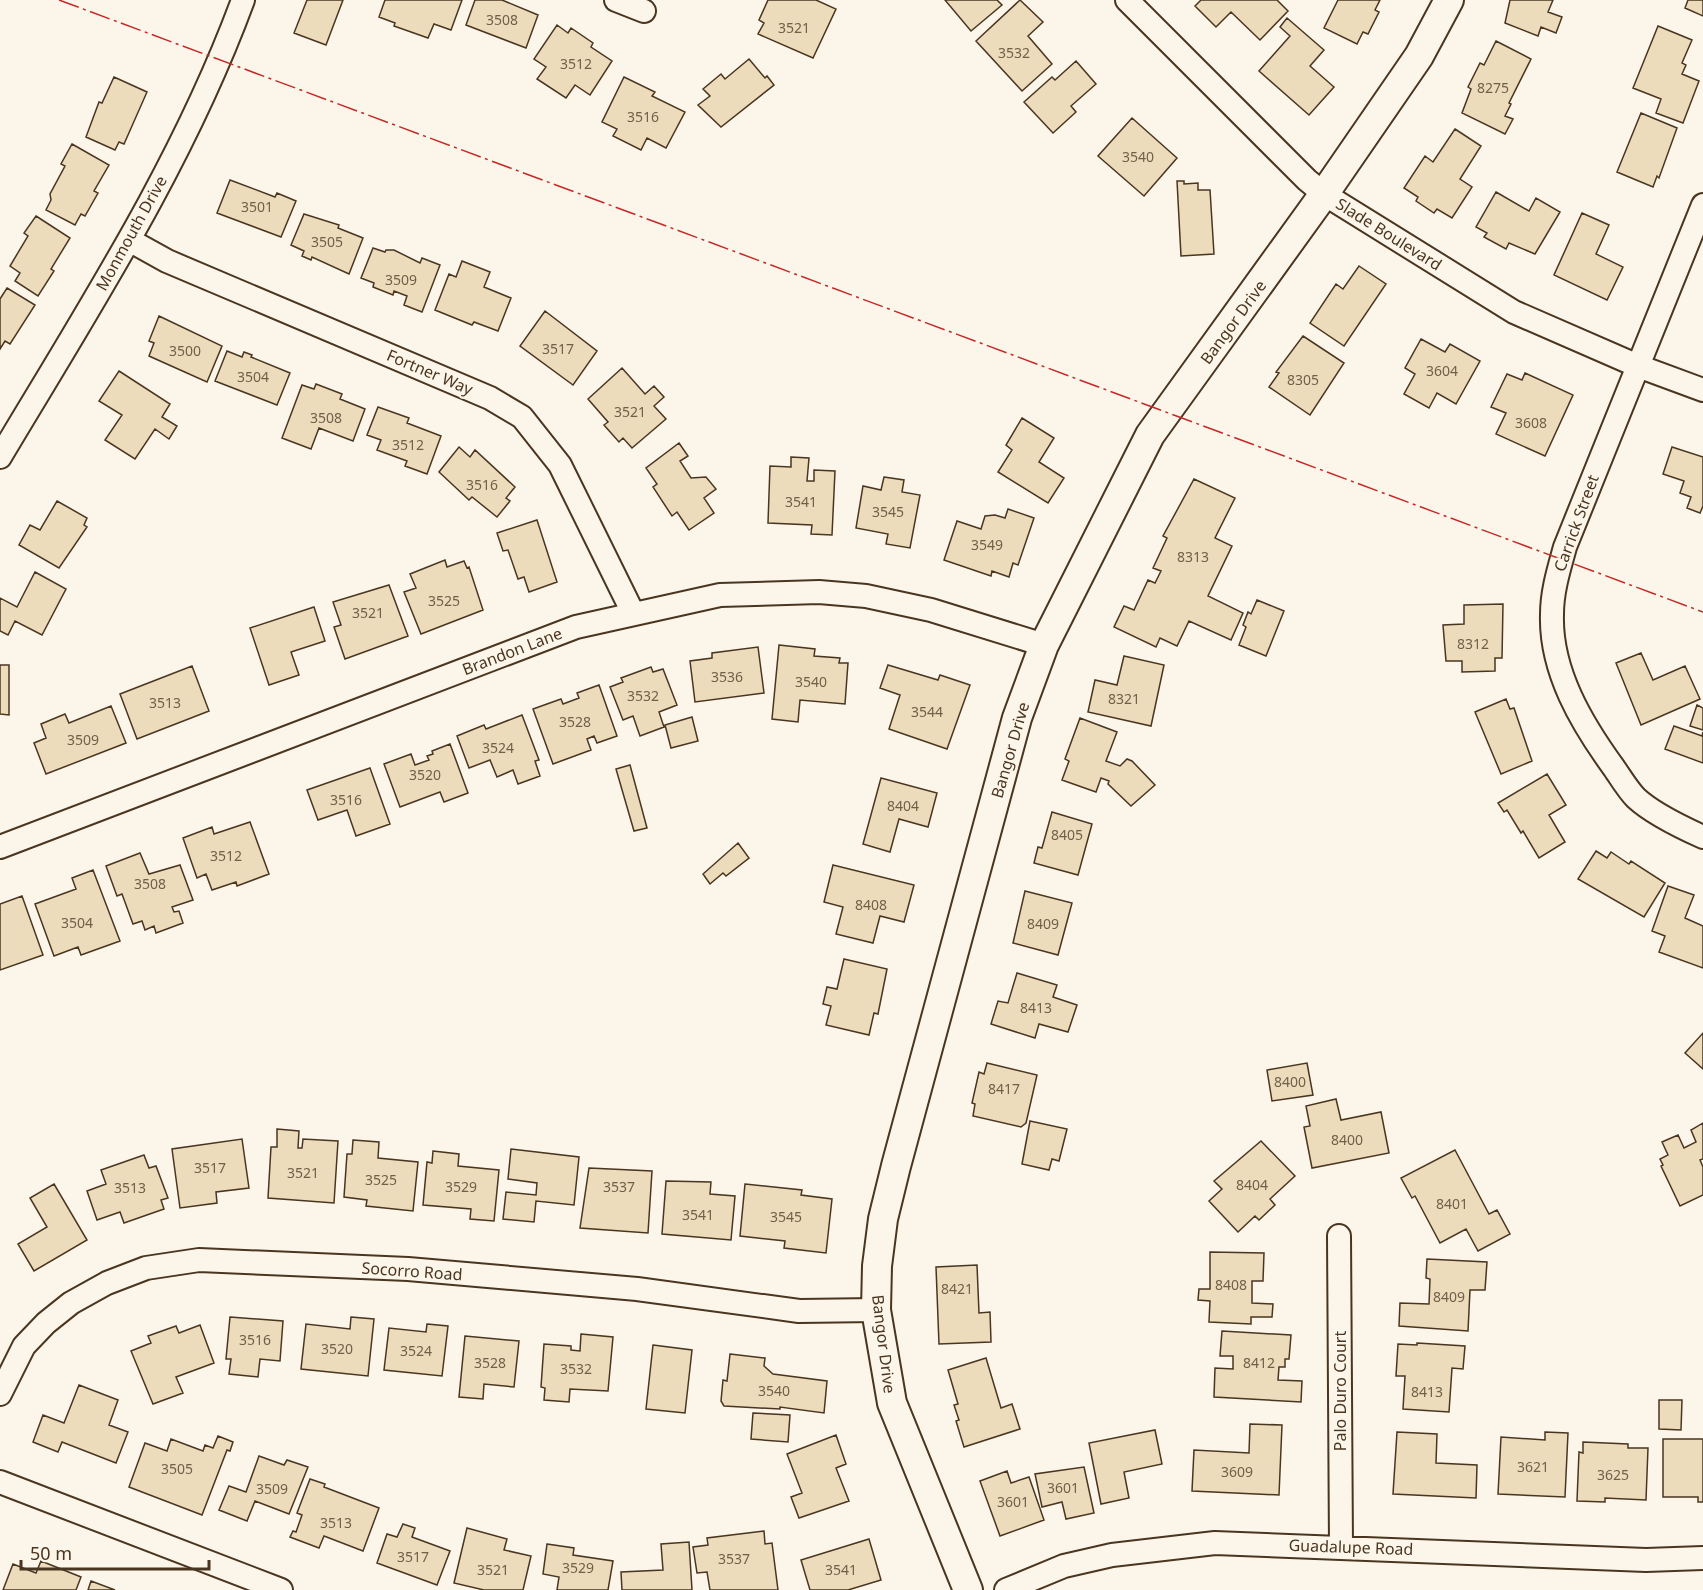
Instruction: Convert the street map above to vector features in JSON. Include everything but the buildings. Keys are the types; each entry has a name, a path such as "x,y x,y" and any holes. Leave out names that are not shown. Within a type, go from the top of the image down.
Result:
{"street":[{"name":"Monmouth Drive","path":"0,457 129,240 190,127 243,0"},
{"path":"616,0 644,11"},
{"name":"Slade Boulevard","path":"1127,0 1307,180 1324,194 1514,312 1638,366 1703,390"},
{"name":"Bangor Drive","path":"968,1590 892,1403 876,1310 877,1266 883,1219 893,1177 1017,718 1044,645 1150,435 1324,194 1419,56 1449,0"},
{"name":"Carrick Street","path":"1703,205 1565,547 1554,591 1552,615 1554,646 1570,697 1590,735 1636,798 1685,829 1703,837"},
{"name":"Fortner Way","path":"129,240 167,261 490,398 522,417 560,465 633,613"},
{"name":"Brandon Lane","path":"0,847 576,627 720,595 819,592 866,596 931,610 1044,645"},
{"name":"Palo Duro Court","path":"1339,1236 1341,1546"},
{"name":"Socorro Road","path":"0,1394 24,1346 46,1323 71,1303 107,1284 146,1268 199,1260 408,1269 638,1289 799,1311 876,1310"},
{"path":"0,1482 281,1590"},
{"name":"Guadalupe Road","path":"1006,1590 1064,1566 1112,1555 1215,1543 1341,1546 1646,1560 1703,1558"}],"power":[{"path":"59,0 1703,612"}]}
